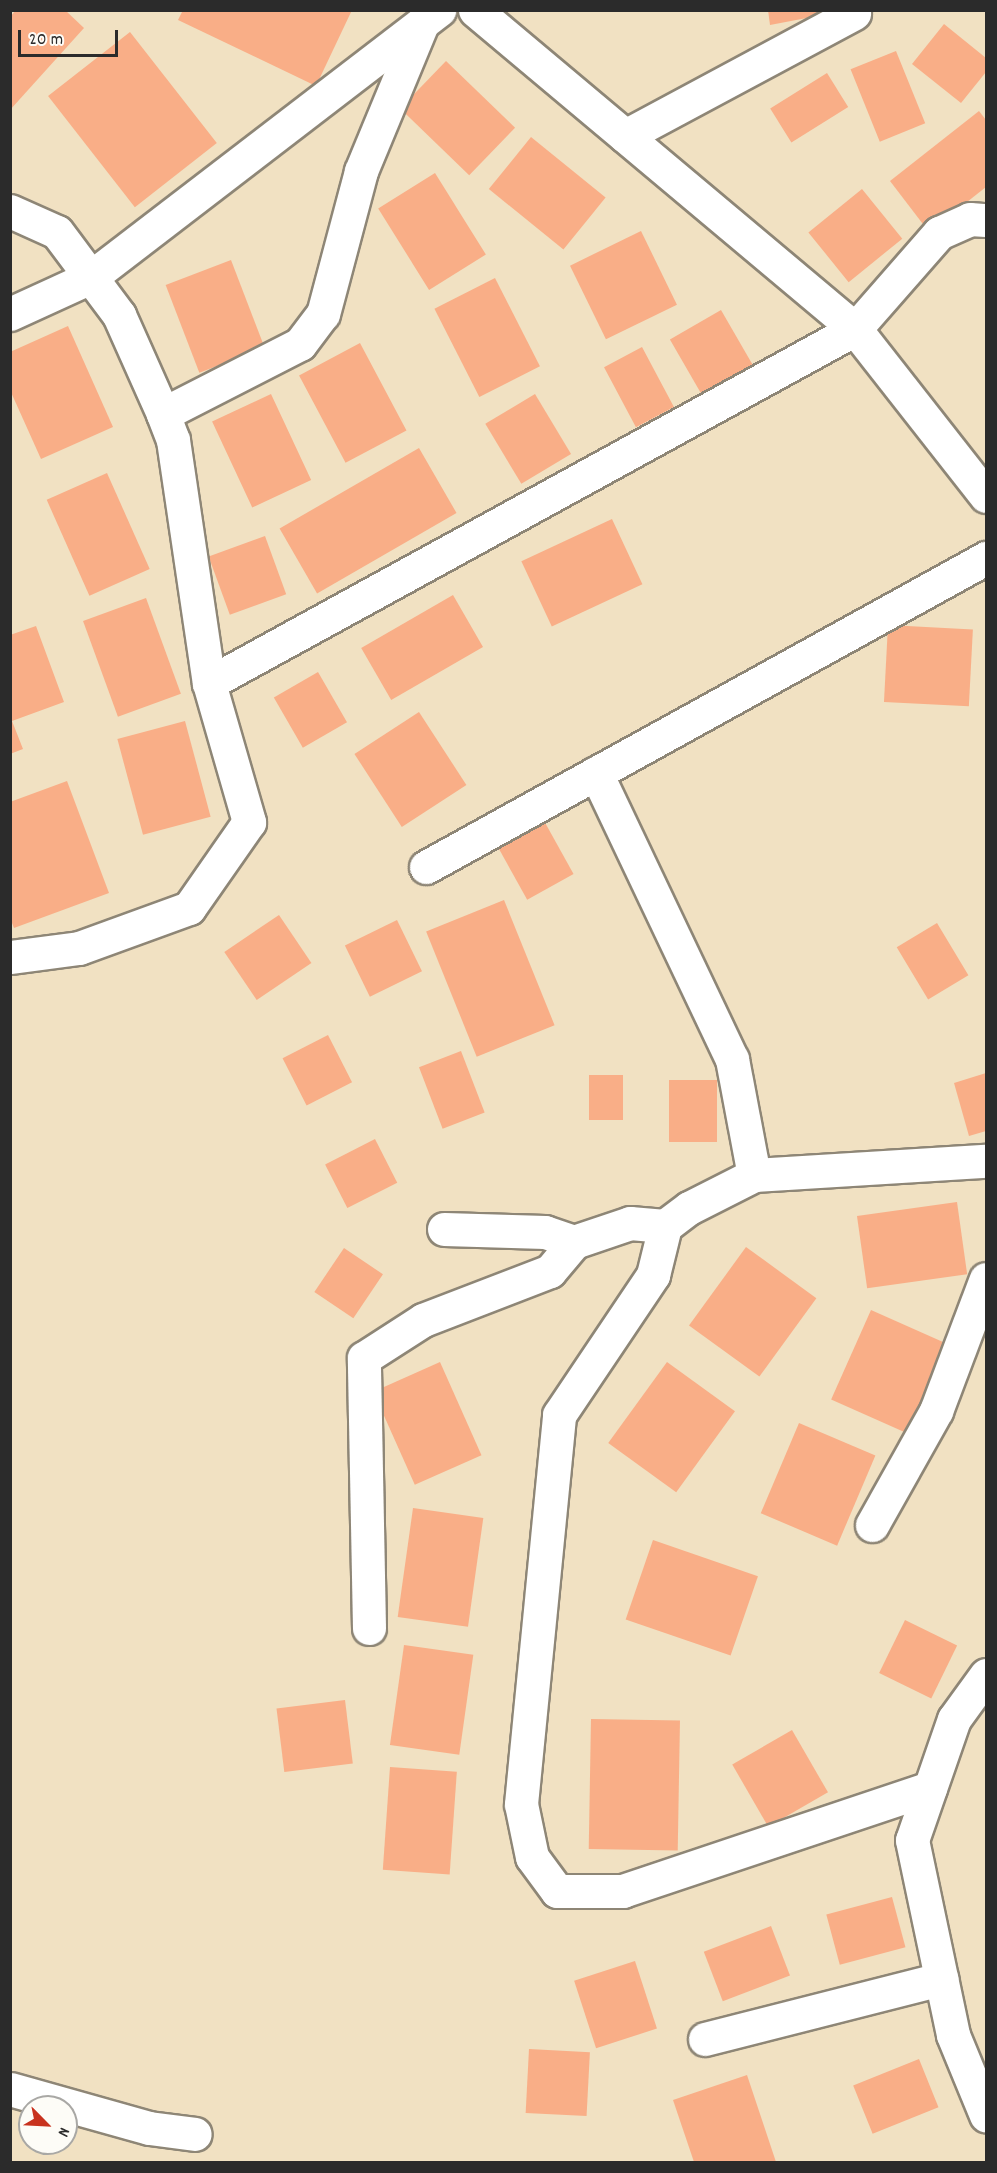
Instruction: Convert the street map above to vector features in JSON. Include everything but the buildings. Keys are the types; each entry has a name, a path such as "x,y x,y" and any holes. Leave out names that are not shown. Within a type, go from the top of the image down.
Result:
{"street":[{"path":"475,10 855,329 987,496"},
{"path":"625,136 854,13"},
{"path":"10,314 91,277 430,17"},
{"path":"163,414 300,344 323,314 361,171 430,17"},
{"path":"10,211 57,232 91,277 119,315 163,414 173,440 210,683 249,822 189,908 79,948 10,957"},
{"path":"210,683 855,329 939,233 970,219 987,220"},
{"path":"426,867 987,558"},
{"path":"596,773 732,1059 754,1175"},
{"path":"930,1788 623,1891 557,1891 532,1857 521,1804 559,1415 653,1275 665,1226 688,1208 754,1175 987,1161"},
{"path":"369,1628 364,1358 423,1320 550,1271 574,1242 630,1223 665,1226"},
{"path":"444,1229 545,1232 574,1242"},
{"path":"872,1525 936,1411 987,1279"},
{"path":"987,1675 954,1719 912,1840 953,2035 987,2115"},
{"path":"705,2039 941,1979"},
{"path":"10,2090 149,2128 195,2134"}]}
